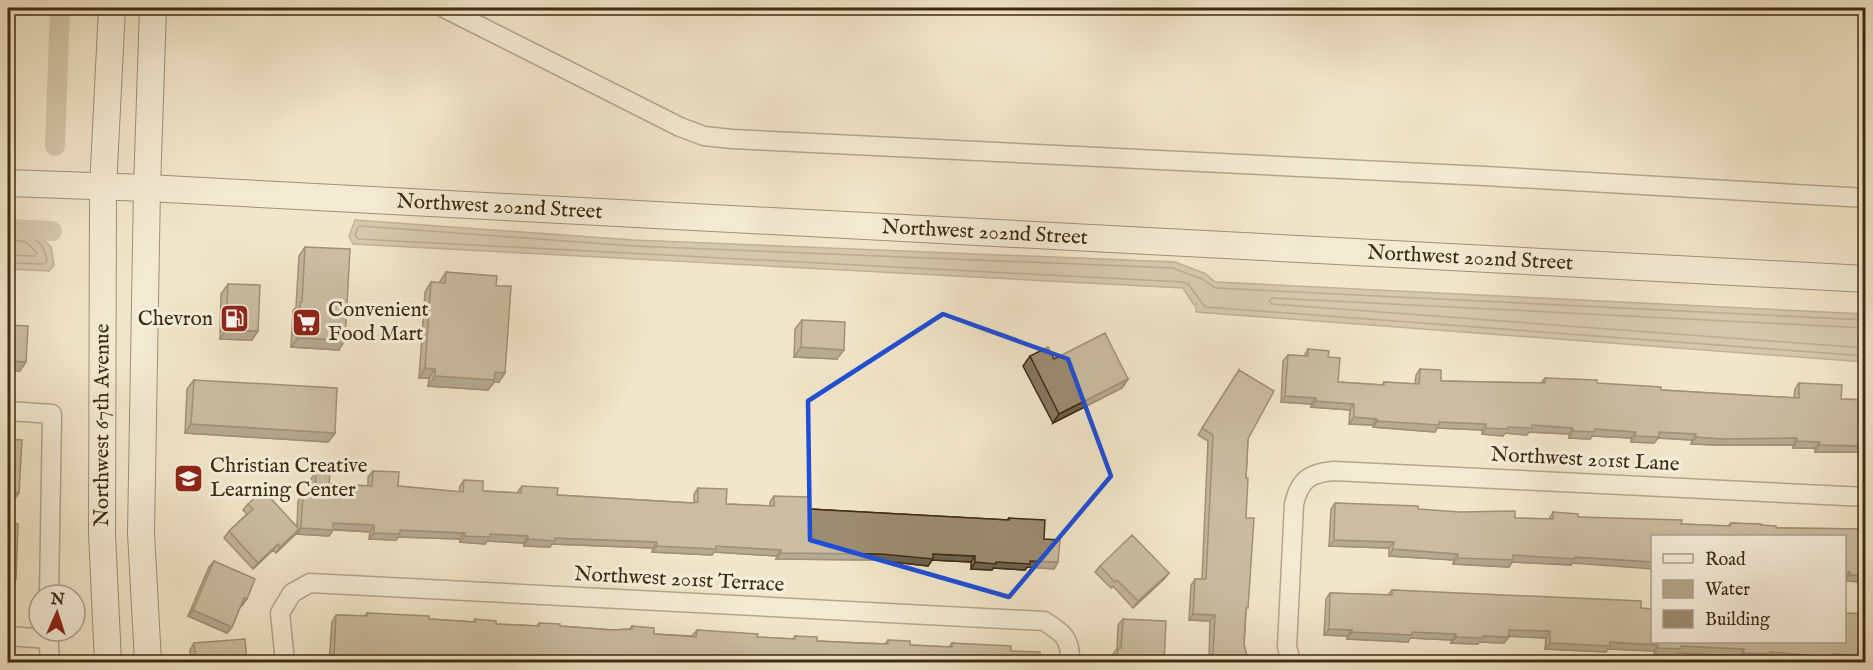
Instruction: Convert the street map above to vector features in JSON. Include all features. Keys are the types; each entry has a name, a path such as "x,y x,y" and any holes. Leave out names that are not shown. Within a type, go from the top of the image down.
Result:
{"street":[{"name":"Northwest 67th Avenue","path":"108,663 102,534 103,188 112,8"},
{"name":"Northwest 67th Avenue","path":"148,663 141,533 147,188 153,8"},
{"path":"444,8 654,115 704,136 1866,198"},
{"name":"Northwest 202nd Street","path":"8,183 147,188 1866,279"},
{"path":"8,411 52,414 48,583"},
{"name":"Northwest 201st Lane","path":"1292,663 1287,647 1294,504 1298,490 1305,481 1317,473 1334,471 1866,496"},
{"name":"Northwest 201st Terrace","path":"285,663 280,613 292,592 310,583 1044,621 1062,633 1070,649 1070,663"},
{"path":"8,636 27,636"},
{"path":"49,643 50,663"}],"highlighted area":[{"path":"943,314 1068,359 1111,476 1009,597 810,540 808,401"}],"water":[{"path":"355,220 633,240 1175,262 1206,274 1215,282 1865,314 1865,362 1196,312 1196,304 1194,305 1183,288 353,244 349,236"},
{"path":"8,225 33,229 51,247 54,265 49,271 8,269"}],"building":[{"path":"305,247 350,249 345,340 298,338"},
{"path":"446,272 497,276 496,286 511,286 505,373 495,372 494,380 435,376 435,369 425,368 431,282 445,283"},
{"path":"228,284 260,285 258,331 226,330"},
{"path":"802,320 845,322 844,350 801,347"},
{"path":"8,325 28,326 26,362 8,361"},
{"path":"1105,333 1128,379 1059,414 1030,356 1048,347 1054,359"},
{"path":"1308,349 1329,351 1328,357 1340,358 1338,382 1384,385 1384,382 1419,384 1420,369 1441,370 1441,381 1545,383 1545,378 1597,380 1597,383 1661,387 1661,390 1799,398 1799,383 1842,385 1841,399 1866,400 1866,446 1819,445 1820,442 1797,441 1797,438 1722,439 1696,437 1696,434 1659,432 1659,437 1635,436 1636,432 1595,429 1594,432 1573,431 1573,428 1532,425 1532,428 1508,427 1508,429 1486,428 1486,424 1439,422 1439,425 1377,421 1377,419 1354,417 1354,404 1285,396 1288,355 1308,356"},
{"path":"1239,370 1274,391 1248,439 1246,518 1254,518 1244,645 1249,663 1204,663 1202,657 1213,654 1215,615 1193,614 1195,579 1206,579 1213,435 1202,428"},
{"path":"194,380 337,388 335,433 191,424"},
{"path":"8,439 22,440 19,493 8,492"},
{"path":"373,471 399,472 398,486 463,492 464,480 483,481 483,491 521,493 522,486 558,488 557,495 692,503 698,502 698,488 727,489 726,504 774,506 774,496 809,497 809,509 1045,520 1044,539 1060,540 1058,562 1030,561 1030,564 996,562 996,564 975,562 975,556 933,554 933,559 881,554 781,553 781,550 716,546 716,549 657,546 657,542 555,538 555,541 528,539 528,536 490,534 490,537 465,536 465,533 400,530 400,534 374,533 374,525 333,523 333,530 301,528 303,495 315,496 316,472 330,473 329,484 372,486"},
{"path":"263,490 299,529 280,547 278,544 258,563 229,531 253,509 248,504"},
{"path":"1335,503 1418,506 1418,509 1460,512 1515,511 1515,518 1553,519 1553,512 1578,514 1578,517 1682,520 1681,524 1730,526 1731,523 1761,524 1776,526 1776,528 1866,529 1866,575 1849,575 1850,572 1846,572 1846,535 1651,535 1651,562 1513,555 1513,560 1458,558 1458,554 1393,549 1394,542 1334,540"},
{"path":"8,523 18,524 16,579 8,579"},
{"path":"1132,535 1169,573 1138,601 1100,566"},
{"path":"214,561 255,579 232,627 193,610"},
{"path":"1392,590 1641,601 1641,608 1651,609 1651,643 1846,643 1846,613 1866,614 1866,656 1833,654 1833,657 1770,652 1770,654 1743,653 1744,649 1681,646 1680,649 1658,648 1658,645 1610,642 1610,646 1550,643 1550,631 1509,630 1509,637 1483,636 1482,638 1456,637 1456,634 1412,632 1412,635 1329,629 1330,593 1392,595"},
{"path":"367,613 429,616 429,619 475,622 475,619 496,621 496,624 539,626 539,623 560,624 560,626 613,630 632,629 632,626 654,628 654,634 696,637 697,630 758,634 757,637 795,639 795,636 817,637 817,641 888,644 888,640 910,641 910,645 952,647 952,643 1011,646 1011,651 1040,652 1040,663 470,663 334,656 336,615 367,616"},
{"path":"1123,619 1166,621 1164,662 1169,663 1117,663 1118,648 1121,648"},
{"path":"245,639 247,663 196,663 194,643"}],"waterway":[{"path":"55,146 60,8"},
{"path":"8,229 52,231"}],"place":[{"name":"Chevron","path":"234,319"},
{"name":"Convenient Food Mart","path":"307,322"},
{"name":"Christian Creative Learning Center","path":"189,478"}]}
